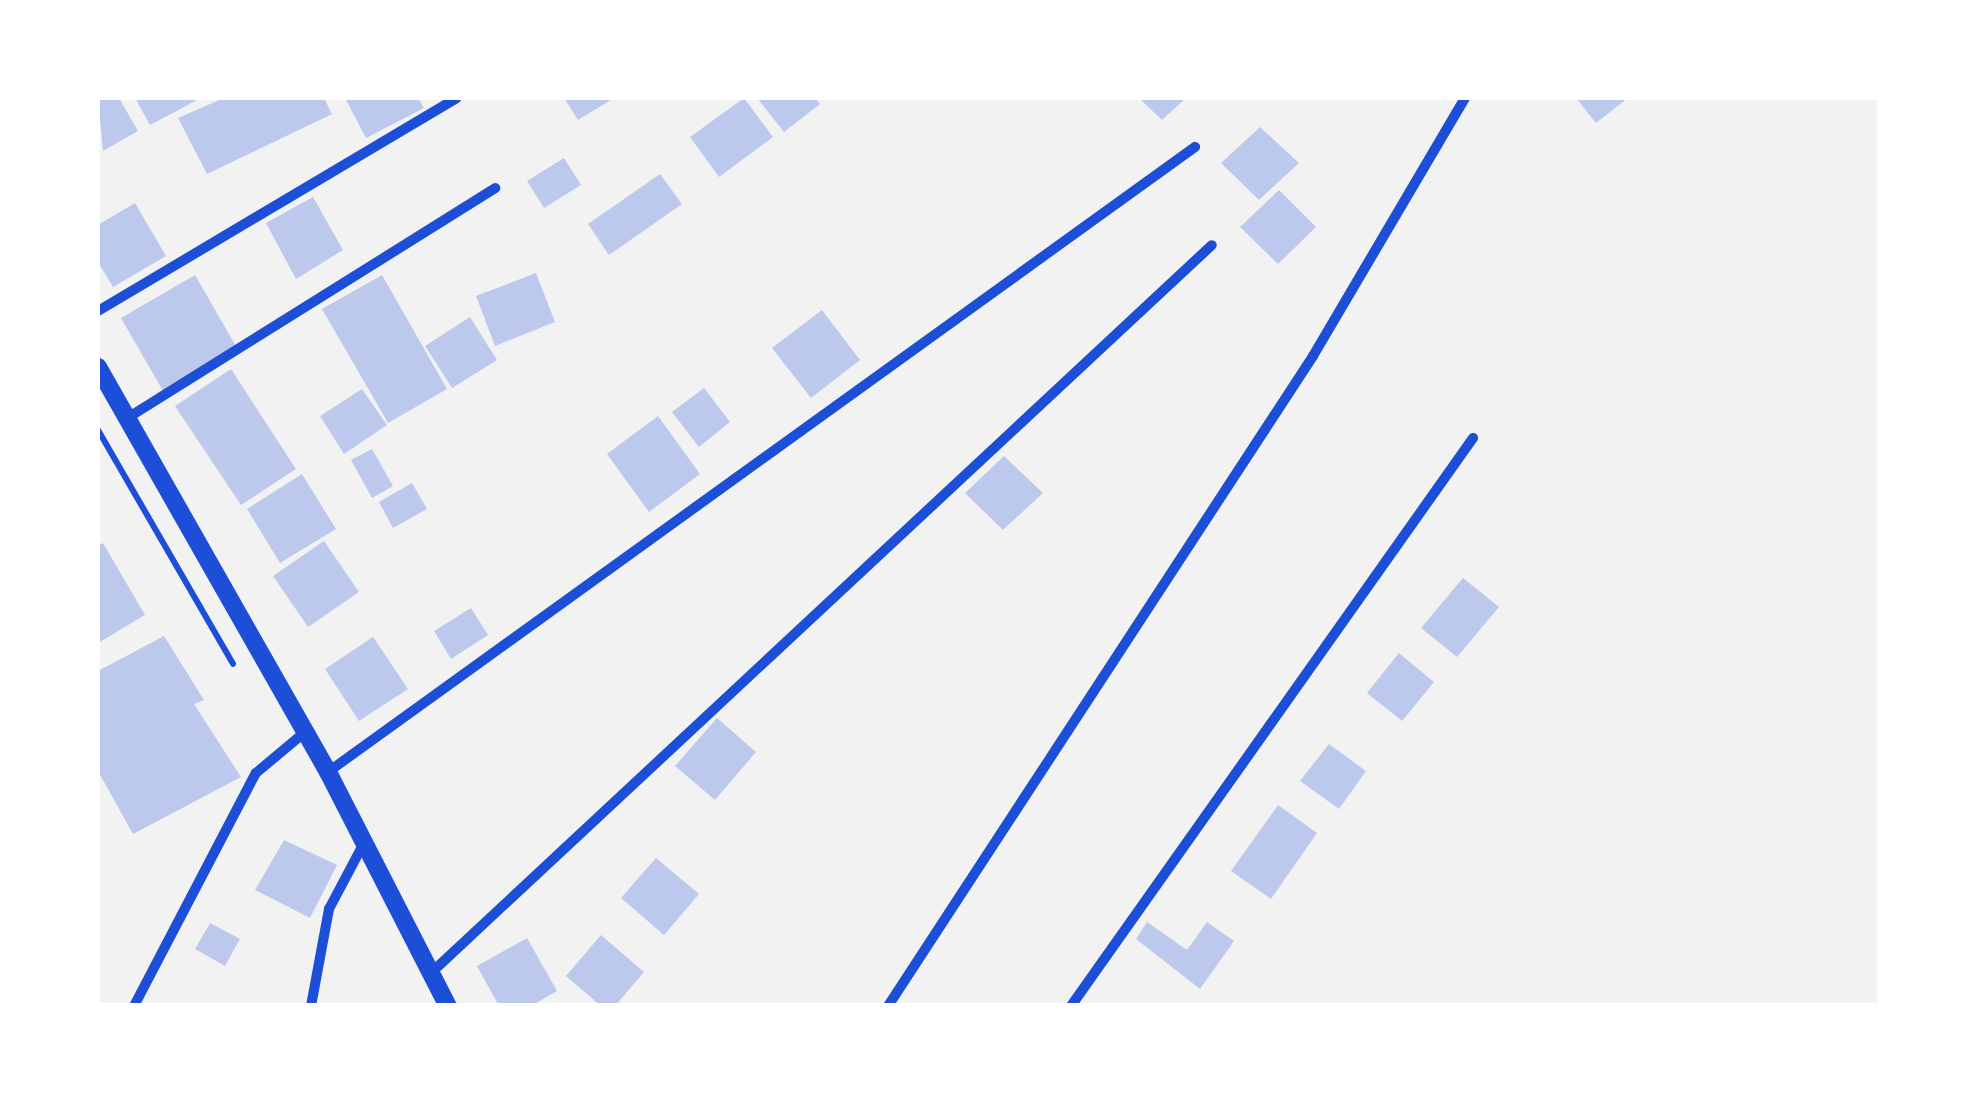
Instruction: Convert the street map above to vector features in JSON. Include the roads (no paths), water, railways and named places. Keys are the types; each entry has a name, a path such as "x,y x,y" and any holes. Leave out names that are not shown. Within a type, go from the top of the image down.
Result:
{"street":[{"path":"98,311 457,98"},
{"path":"888,1006 1313,356 1465,98"},
{"path":"328,772 1195,147"},
{"path":"129,417 495,188"},
{"path":"432,972 1212,245"},
{"path":"98,367 328,772 448,1006"},
{"path":"1070,1006 1473,438"},
{"path":"134,1006 256,773 305,732"},
{"path":"311,1006 329,909 364,842"}]}
